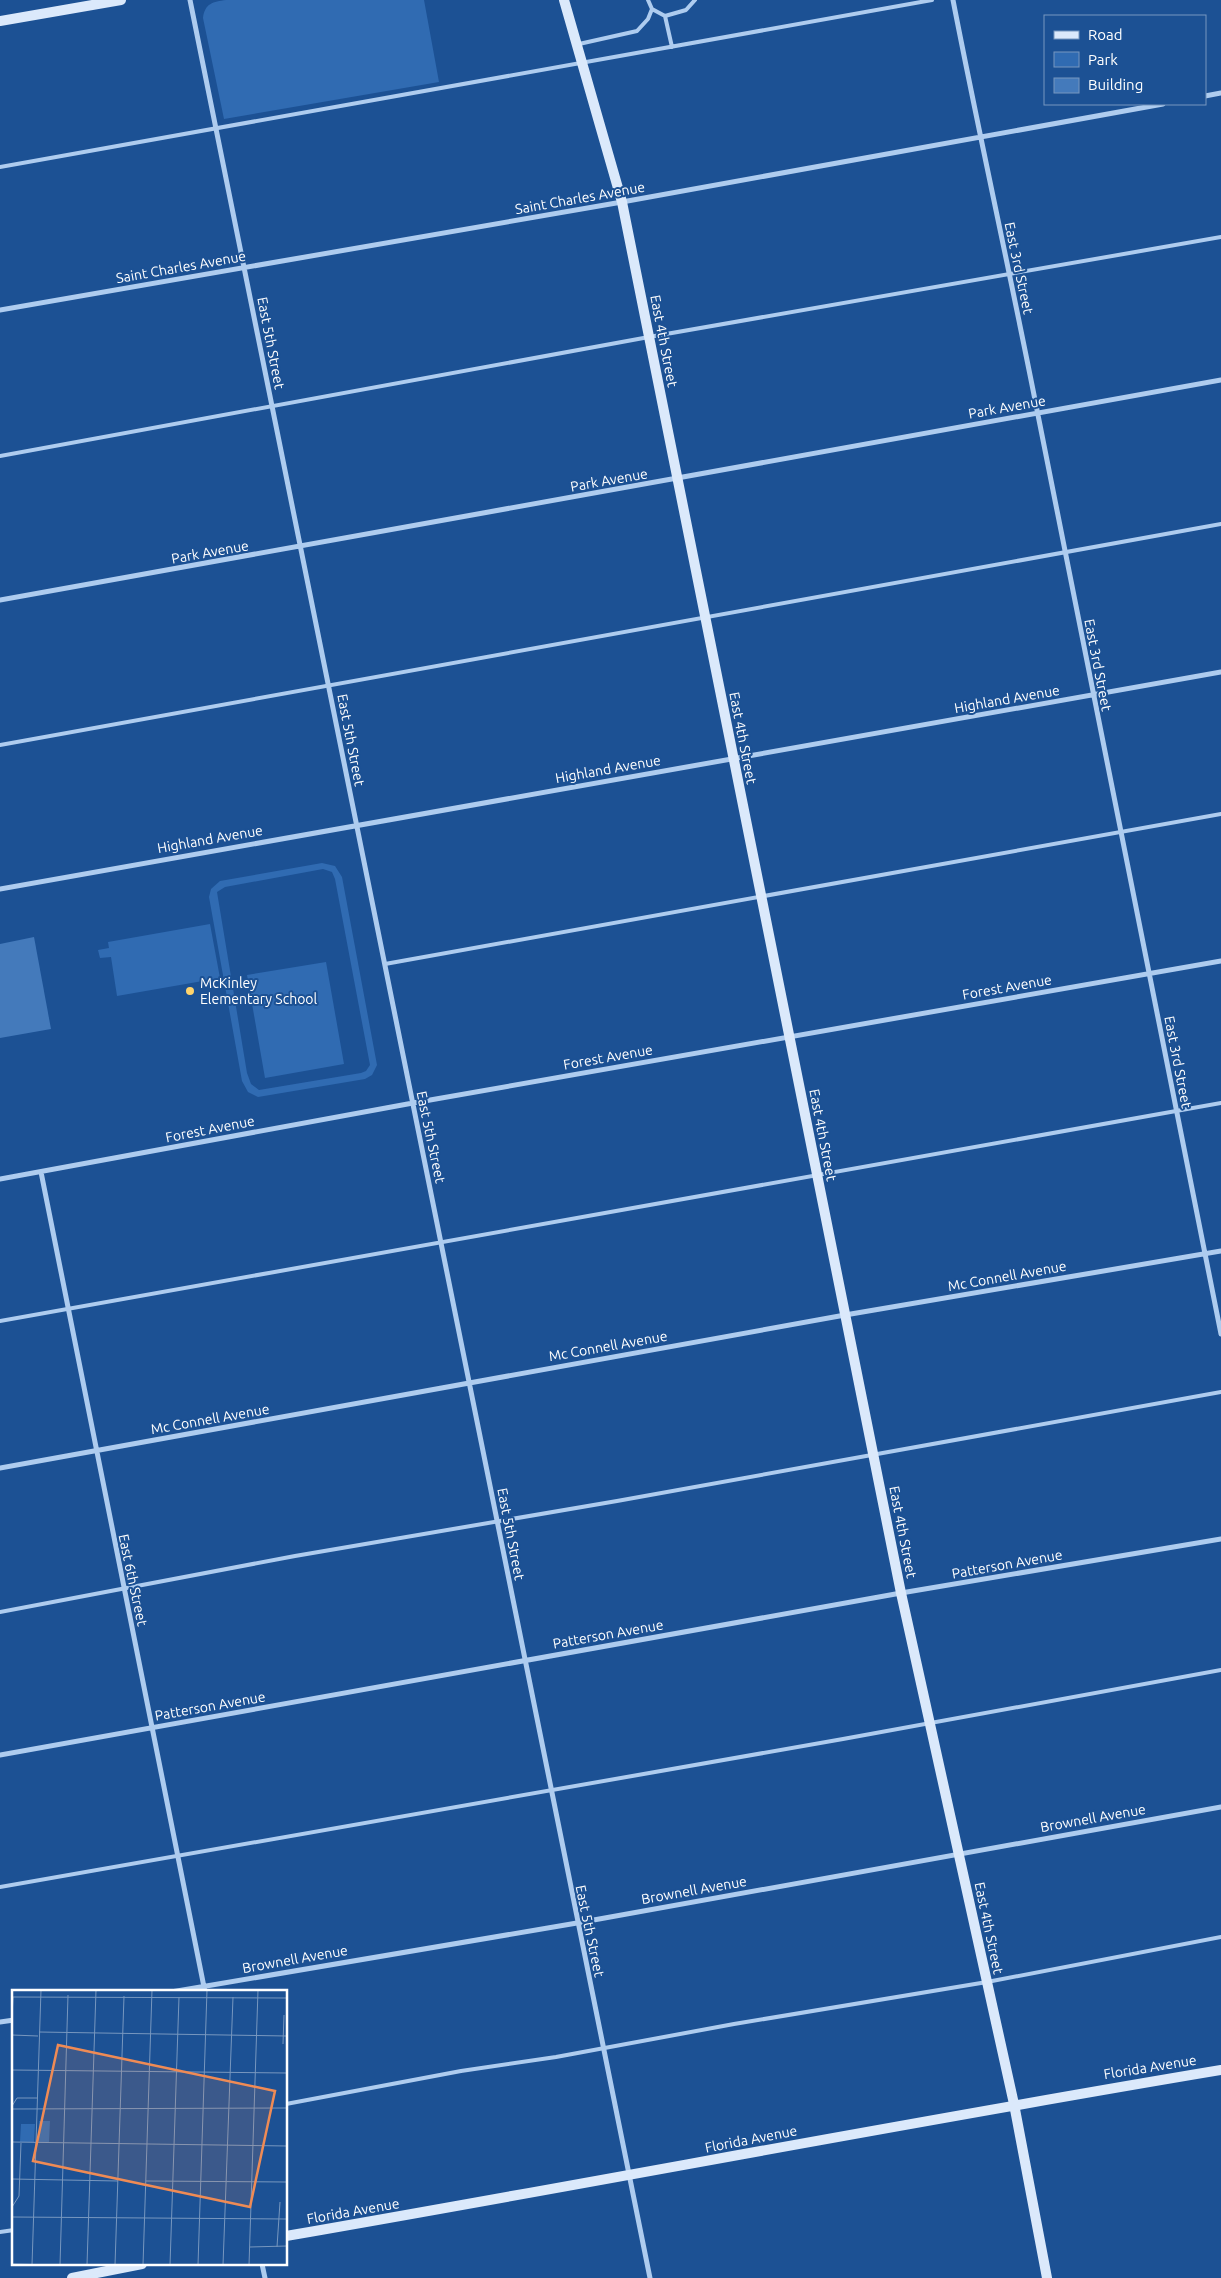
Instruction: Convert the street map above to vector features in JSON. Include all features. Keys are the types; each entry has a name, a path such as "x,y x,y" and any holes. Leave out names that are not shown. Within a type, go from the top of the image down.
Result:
{"street":[{"path":"0,22 121,0"},
{"name":"East 5th Street","path":"190,0 470,1382 550,1791 650,2278"},
{"name":"East 4th Street","path":"564,0 622,202 901,1594 1014,2104 1046,2278"},
{"name":"East 3rd Street","path":"953,0 1038,413 1092,695 1221,1334"},
{"path":"1206,96 1221,93"},
{"name":"Saint Charles Avenue","path":"0,310 622,202 1158,105"},
{"name":"Park Avenue","path":"0,600 1221,380"},
{"name":"Highland Avenue","path":"0,889 356,824 1221,672"},
{"name":"Forest Avenue","path":"0,1179 413,1103 1221,961"},
{"name":"East 6th Street","path":"41,1172 66,1309 205,1989"},
{"name":"Mc Connell Avenue","path":"0,1468 845,1315 1221,1251"},
{"name":"Patterson Avenue","path":"0,1755 524,1660 1221,1539"},
{"name":"Brownell Avenue","path":"205,1989 1221,1807"},
{"name":"Florida Avenue","path":"288,2236 629,2176 1014,2104 1221,2070"},
{"path":"72,2278 132,2266"}],"lane":[{"path":"648,0 652,9 666,16 686,10 695,0"},
{"path":"0,167 932,0"},
{"path":"576,45 637,31 648,19 652,9"},
{"path":"666,16 672,47"},
{"path":"0,456 649,337 1221,237"},
{"path":"0,746 1221,524"},
{"path":"385,964 761,897 878,874 980,859 1221,814"},
{"path":"0,1321 1221,1103"},
{"path":"0,1612 295,1556 496,1522 1221,1392"},
{"path":"0,1887 178,1857 405,1814 550,1791 1221,1670"},
{"path":"288,2104 461,2071 603,2049 734,2024 987,1982 1221,1937"}],"green space":[{"path":"226,0 424,0 439,82 224,119 203,18 210,4"},
{"path":"322,863 335,866 342,877 377,1065 372,1075 365,1079 258,1097 248,1092 242,1081 209,897 211,889 220,881","holes":["323,869 332,872 335,879 370,1065 366,1071 361,1073 259,1090 251,1084 247,1073 217,892 225,887"]},
{"path":"210,924 220,978 117,996 111,957 100,958 98,950 109,948 108,942"},
{"path":"326,962 344,1064 265,1078 247,975"}],"building":[{"path":"34,937 51,1029 0,1038 0,944"}],"place":[{"name":"McKinley Elementary School","path":"190,991"}]}
